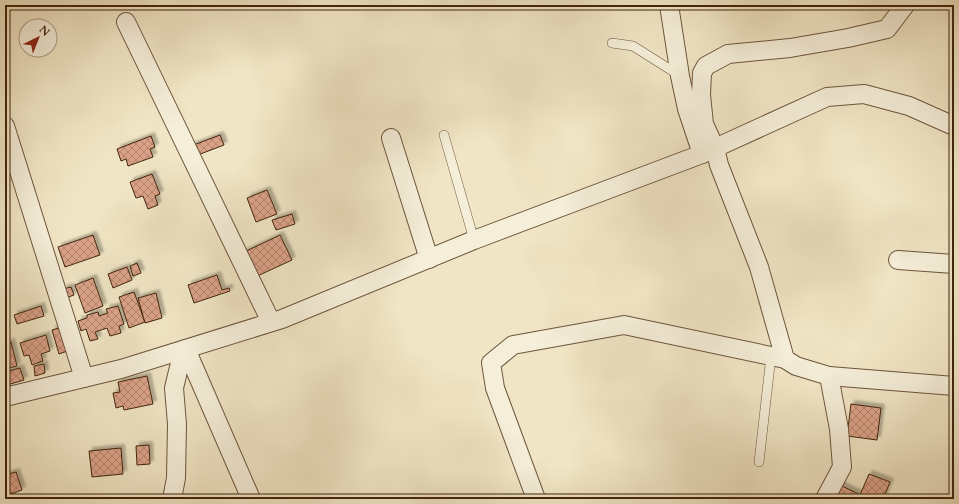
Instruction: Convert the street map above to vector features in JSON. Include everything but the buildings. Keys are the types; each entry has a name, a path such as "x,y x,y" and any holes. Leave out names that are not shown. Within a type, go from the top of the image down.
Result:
{"street":[{"path":"669,5 680,76 687,109 709,151 719,165 759,267 778,358"},
{"path":"709,151 701,95 702,73 706,66 728,54 790,48 848,38 887,28 905,5"},
{"path":"126,22 271,322"},
{"path":"5,397 187,352 271,322 474,240 709,151 827,96 864,94 909,106 954,126"},
{"path":"5,126 84,378"},
{"path":"391,138 429,259"},
{"path":"898,260 954,264"},
{"path":"536,499 495,388 491,363 513,345 624,325 778,358 796,366 829,376 954,386"},
{"path":"172,499 177,463 177,424 174,388 179,367 187,352"},
{"path":"187,352 251,499"},
{"path":"825,499 842,467 839,429 829,376"}],"lane":[{"path":"612,43 633,46 680,76"},
{"path":"444,135 474,240"},
{"path":"759,462 778,358"}]}
